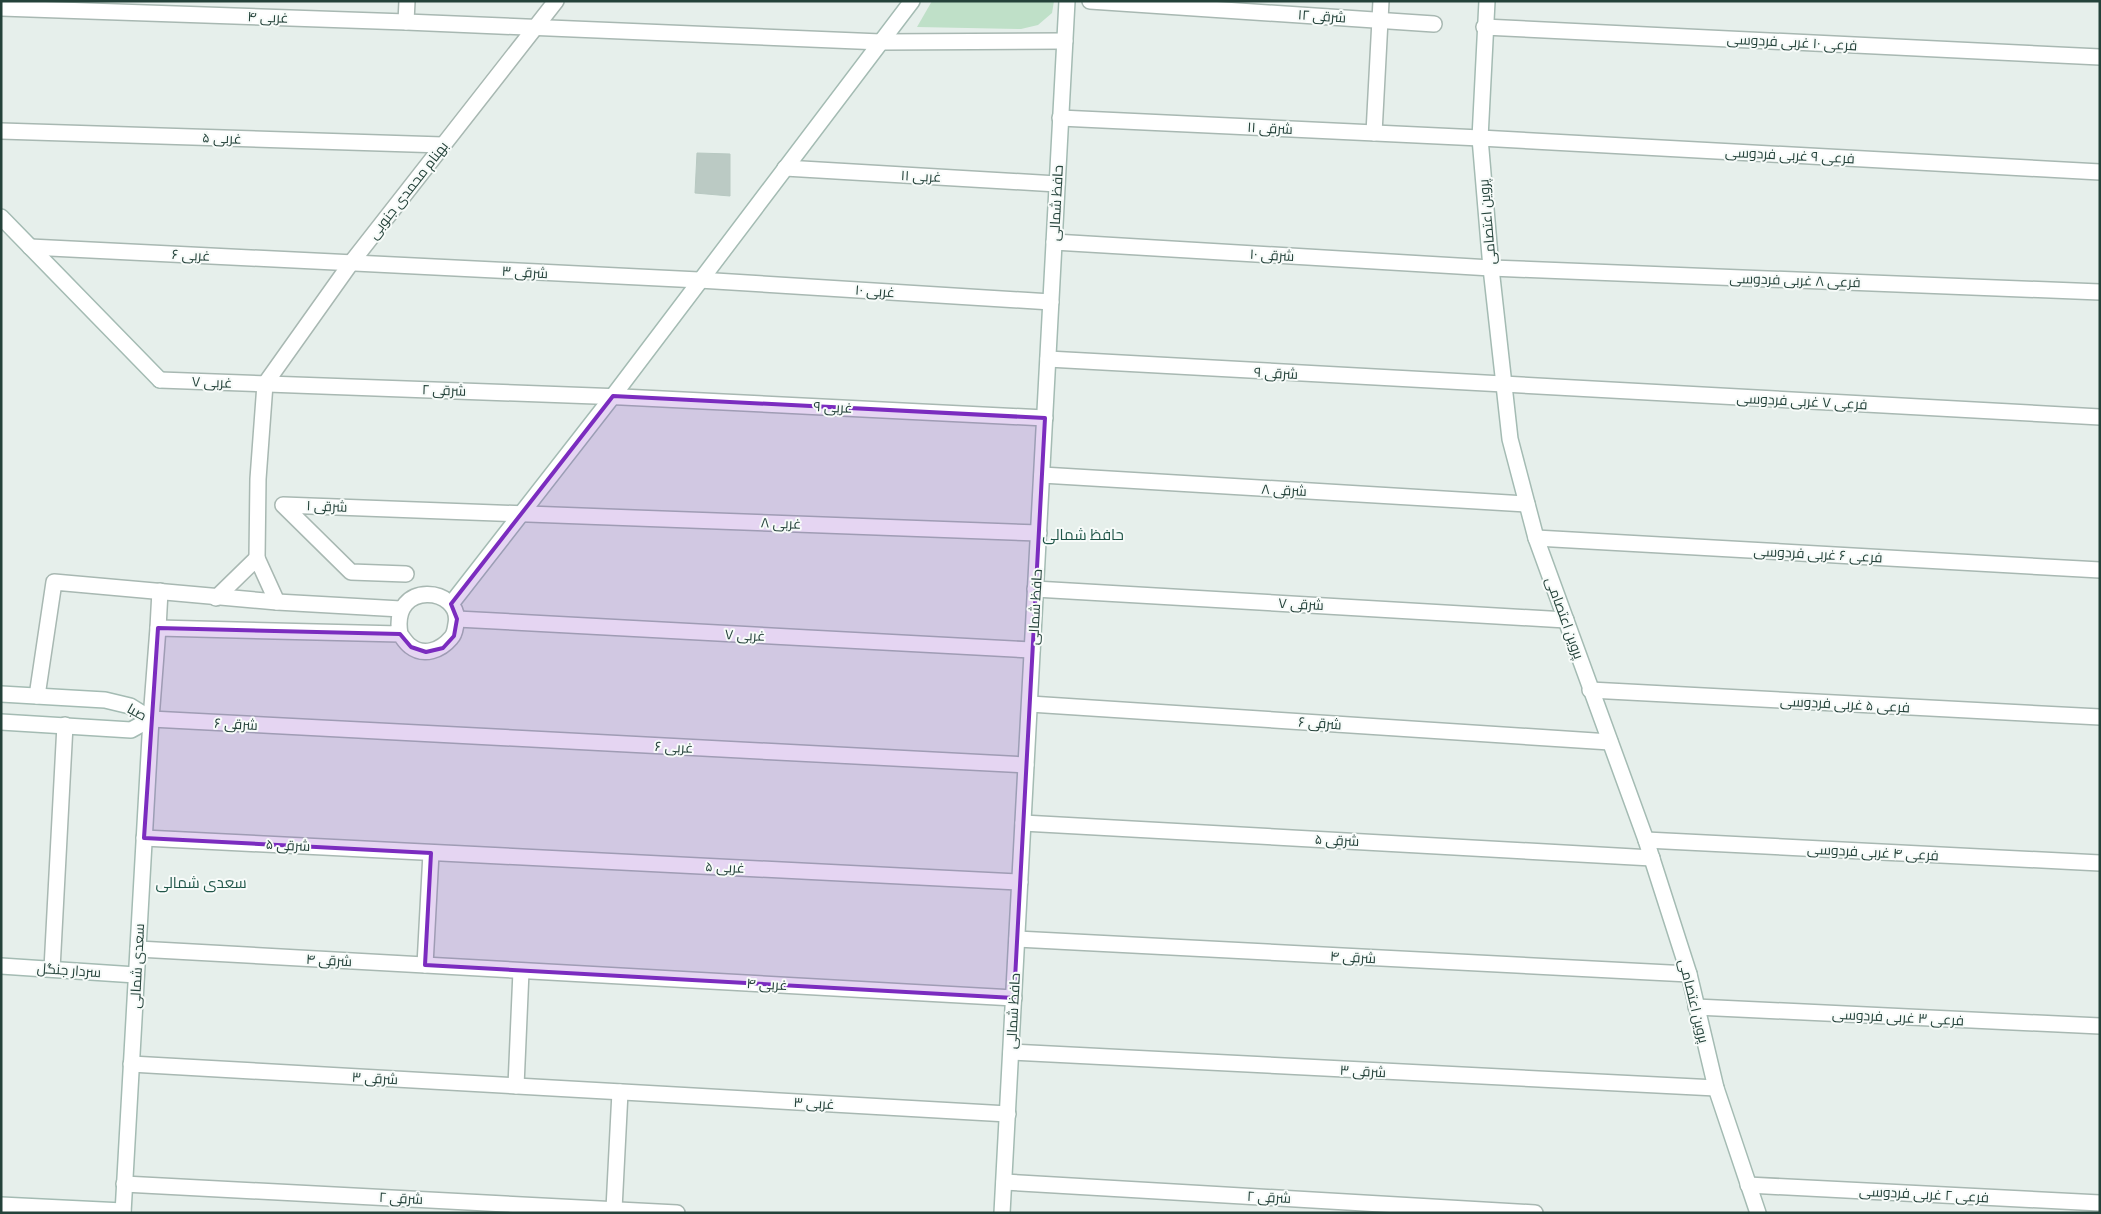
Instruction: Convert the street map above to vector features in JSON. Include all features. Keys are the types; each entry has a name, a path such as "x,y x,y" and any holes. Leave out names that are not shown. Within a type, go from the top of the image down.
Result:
{"street":[{"path":"406,22 407,1"},
{"name":"بهنام محمدی جنوبی","path":"265,384 351,262 556,1"},
{"path":"450,604 617,397 699,280 912,1"},
{"name":"حافظ شمالی","path":"1002,1213 1067,1"},
{"name":"۱۲ شرقی","path":"1090,1 1434,24"},
{"path":"1374,133 1381,1"},
{"name":"پروین اعتصامی","path":"1487,1 1484,27 1480,138 1491,268 1510,439 1536,538 1652,858 1689,974 1716,1088 1758,1213"},
{"name":"۴ غربی","path":"1,8 535,27"},
{"path":"535,27 881,42 1064,41"},
{"name":"فرعی ۱۰ غربی فردوسی","path":"1484,27 2100,57"},
{"name":"۱۱ شرقی","path":"1060,118 1480,138"},
{"name":"۵ غربی","path":"1,131 443,145"},
{"name":"فرعی ۹ غربی فردوسی","path":"1480,138 2100,172"},
{"name":"۱۱ غربی","path":"785,168 1057,184"},
{"path":"1,217 30,247"},
{"name":"شرقی ۱۰","path":"1054,242 1491,268"},
{"name":"۶ غربی","path":"30,247 351,262"},
{"name":"۷ غربی","path":"30,247 160,380 265,384"},
{"name":"۳ شرقی","path":"351,262 699,280"},
{"name":"فرعی ۸ غربی فردوسی","path":"1491,268 2100,292"},
{"name":"۱۰ غربی","path":"699,280 1051,302"},
{"name":"شرقی ۹","path":"1048,359 1504,386"},
{"path":"265,384 258,479 257,558 276,602"},
{"name":"۲ شرقی","path":"265,384 617,397"},
{"name":"فرعی ۷ غربی فردوسی","path":"1504,386 2100,417"},
{"name":"۹ غربی","path":"617,397 1045,418"},
{"name":"۸ شرقی","path":"1042,476 1527,504"},
{"name":"۱ شرقی","path":"406,574 351,572 283,505 523,513"},
{"name":"۸ غربی","path":"523,513 1038,533"},
{"name":"فرعی ۶ غربی فردوسی","path":"1536,538 2100,570"},
{"path":"216,598 257,558"},
{"path":"37,696 54,582 216,598 401,609"},
{"name":"۷ شرقی","path":"1035,589 1566,620"},
{"name":"سعدی شمالی","path":"123,1212 160,591"},
{"path":"424,593 439,595 450,604 457,620 454,636 442,648 426,652 411,647 400,634 398,622 401,609 411,598 424,593"},
{"name":"۷ غربی","path":"457,620 1032,650"},
{"path":"158,628 400,634"},
{"name":"فرعی ۵ غربی فردوسی","path":"1590,690 2100,717"},
{"name":"صبا","path":"1,694 105,700 130,706 151,720 131,730 1,722"},
{"name":"۶ شرقی","path":"1030,704 1610,742"},
{"name":"۶ شرقی","path":"151,720 322,728"},
{"path":"52,969 65,725"},
{"name":"۶ غربی","path":"322,728 1026,765"},
{"name":"۵ شرقی","path":"1023,822 1652,858"},
{"name":"۵ شرقی","path":"144,838 431,852"},
{"name":"فرعی ۴ غربی فردوسی","path":"1646,840 2100,863"},
{"path":"426,965 431,852"},
{"name":"۵ غربی","path":"431,852 1020,882"},
{"name":"۴ شرقی","path":"1017,939 1689,974"},
{"name":"۴ شرقی","path":"138,949 521,971"},
{"name":"سردار جنگل","path":"1,966 136,975"},
{"path":"516,1086 521,971"},
{"name":"۴ غربی","path":"521,971 1014,998"},
{"name":"فرعی ۳ غربی فردوسی","path":"1696,1007 2100,1026"},
{"name":"۳ شرقی","path":"1011,1052 1716,1088"},
{"name":"۳ شرقی","path":"131,1064 620,1092"},
{"path":"614,1209 620,1092"},
{"name":"۳ غربی","path":"620,1092 1008,1114"},
{"name":"۲ شرقی","path":"1004,1182 1535,1213"},
{"name":"۲ شرقی","path":"124,1184 677,1213"},
{"name":"فرعی ۲ غربی فردوسی","path":"1748,1185 2100,1203"},
{"path":"1,1205 123,1212"}],"highlighted area":[{"path":"613,396 1045,418 1014,998 425,965 431,853 144,838 158,628 400,634 411,647 426,652 443,648 454,636 457,619 451,604"}],"green space":[{"path":"932,1 1054,1 1052,13 1038,25 1021,29 917,27"}],"building":[{"path":"697,153 730,154 730,196 695,193"}],"district":[{"name":"حافظ شمالی","path":"1083,534"},
{"name":"سعدی شمالی","path":"201,882"}]}
